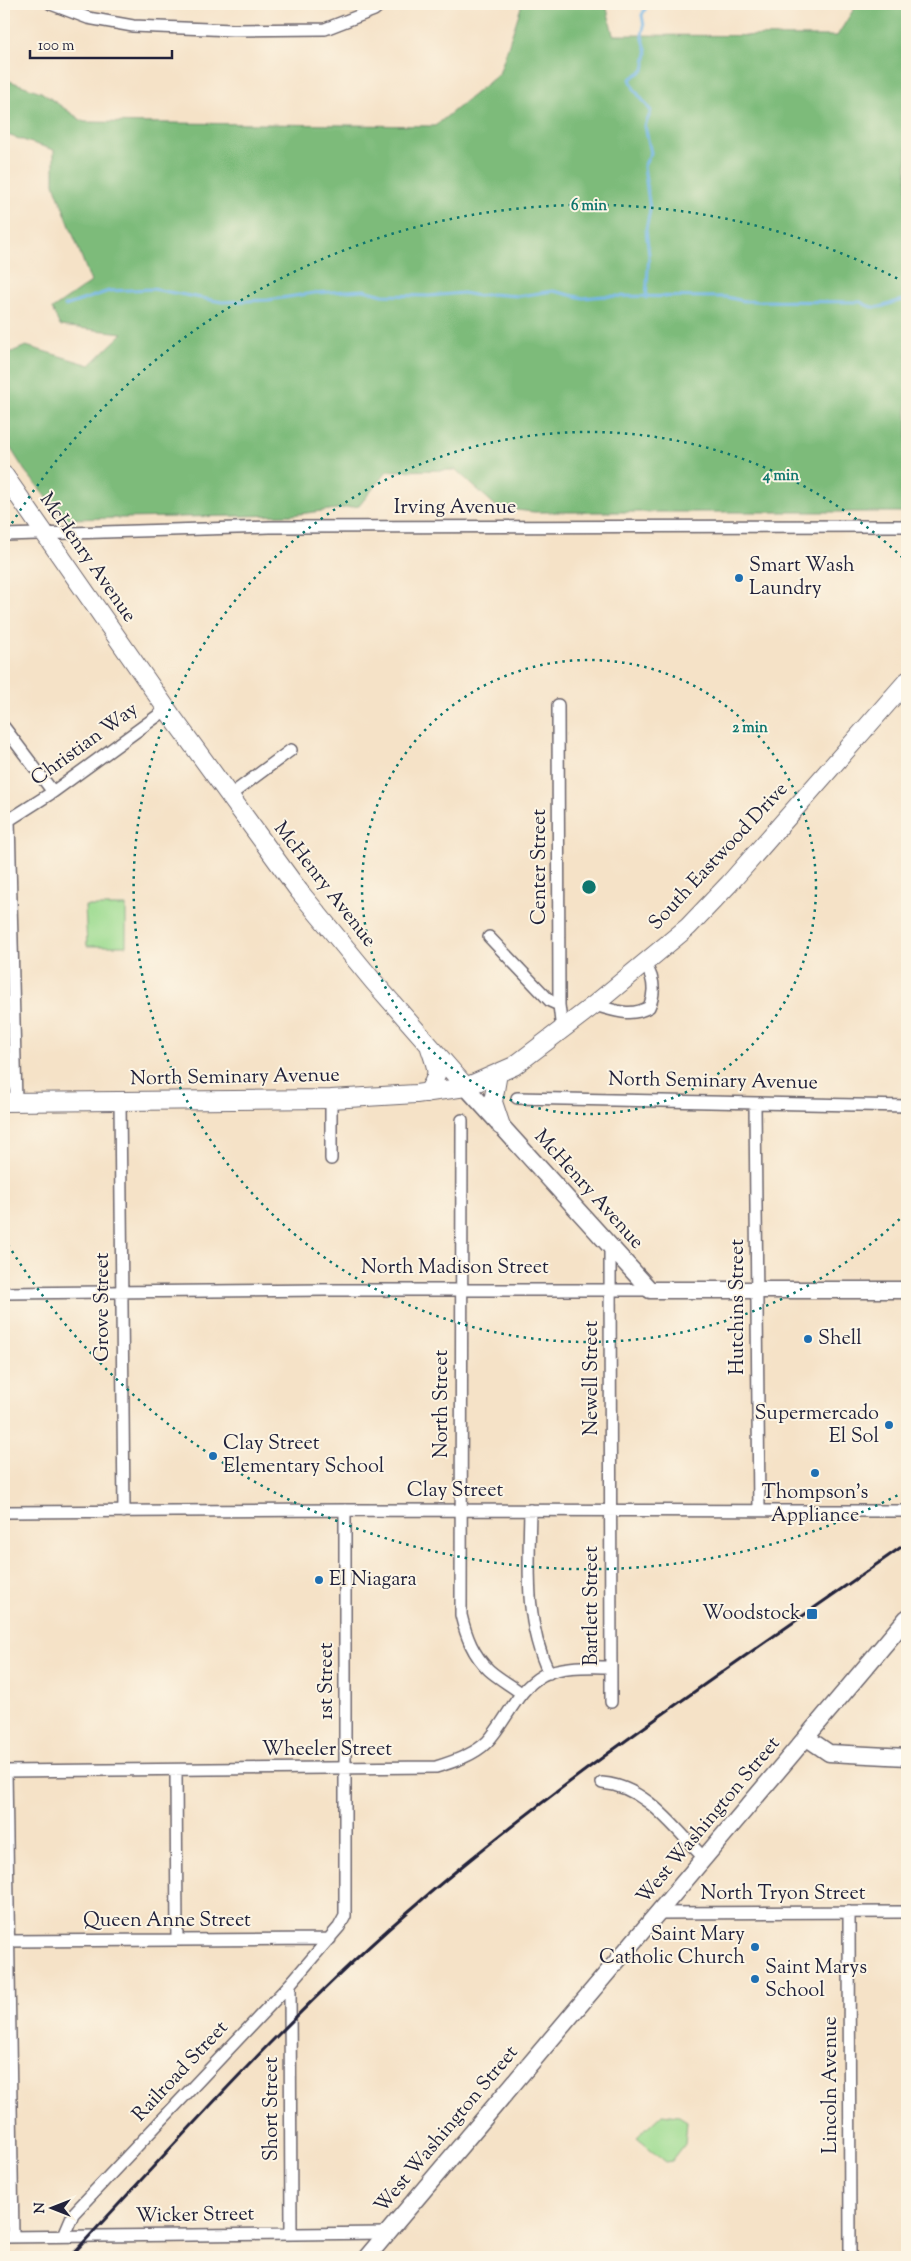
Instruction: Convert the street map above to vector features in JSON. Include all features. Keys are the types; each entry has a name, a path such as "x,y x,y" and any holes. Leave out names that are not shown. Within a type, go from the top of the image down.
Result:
{"main road":[{"name":"McHenry Avenue","path":"4,475 167,709 299,891 372,981 650,1290"},
{"name":"South Eastwood Drive","path":"466,1087 514,1066 594,1005 688,927 907,681"},
{"path":"427,1093 437,1079 429,1045"},
{"path":"498,1073 493,1102 501,1126"},
{"name":"North Seminary Avenue","path":"10,1102 331,1099 427,1093 466,1087"},
{"name":"North Madison Street","path":"650,1290 907,1290"},
{"name":"West Washington Street","path":"370,2256 907,1618"},
{"path":"807,1738 829,1753 907,1757"}],"street":[{"path":"51,4 88,18 133,26 233,30 325,29 374,10 381,4"},
{"name":"Irving Avenue","path":"4,535 280,527 907,526"},
{"name":"Center Street","path":"558,705 559,1005 562,1030"},
{"name":"Christian Way","path":"10,1102 6,820 53,792 167,709"},
{"path":"4,727 53,792"},
{"path":"229,796 291,750"},
{"path":"489,937 550,1001 559,1005"},
{"path":"594,1005 623,1013 634,1013 649,1007 653,998 654,985 651,974 645,964"},
{"name":"North Seminary Avenue","path":"517,1098 907,1106"},
{"path":"331,1099 332,1159"},
{"name":"Grove Street","path":"120,1101 124,1512"},
{"name":"Hutchins Street","path":"755,1104 759,1510"},
{"name":"North Street","path":"462,1120 461,1615 465,1632 474,1652 489,1670 521,1693"},
{"name":"Newell Street","path":"610,1246 611,1510"},
{"name":"North Madison Street","path":"4,1294 326,1290 650,1290"},
{"name":"Clay Street","path":"4,1512 345,1510 907,1511"},
{"name":"1st Street","path":"330,1939 339,1928 345,1916 345,1510"},
{"path":"530,1510 530,1606 532,1626 549,1672"},
{"name":"Bartlett Street","path":"611,1510 611,1702"},
{"name":"Wheeler Street","path":"5,1771 436,1767 459,1760 486,1743 521,1693 549,1672 581,1667 611,1667"},
{"path":"176,1770 176,1940"},
{"path":"5,1771 8,2237"},
{"path":"602,1783 614,1784 634,1791 651,1804 704,1858"},
{"name":"Lincoln Avenue","path":"849,1912 850,2257"},
{"name":"North Tryon Street","path":"658,1913 907,1912"},
{"name":"Queen Anne Street","path":"6,1941 330,1939"},
{"name":"Railroad Street","path":"64,2235 73,2214 290,1984 330,1939"},
{"name":"Short Street","path":"290,1984 291,2234"},
{"name":"Wicker Street","path":"8,2237 388,2233"}],"green space":[{"path":"522,4 606,4 613,35 837,36 857,4 907,4 907,512 534,512 498,508 456,470 387,471 359,506 292,515 65,519 25,471 4,438 4,355 26,346 90,365 123,333 60,326 52,309 91,282 54,184 54,150 4,134 4,79 41,92 84,122 435,126 499,74"},
{"path":"85,906 126,906 126,946 87,946"},
{"path":"662,2114 679,2116 687,2121 685,2144 672,2161 666,2162 637,2138"}],"waterway":[{"path":"646,298 649,255 646,230 650,210 644,166 651,153 645,126 651,111 634,89 630,79 644,70 647,53 642,35 644,26 642,15 648,4"},
{"path":"65,306 109,291 153,289 222,302 268,300 314,293 364,290 383,295 429,296 463,293 479,296 491,294 519,296 553,291 583,298 604,296 726,297 744,301 861,302 874,307 907,300"}],"railway":[{"path":"70,2257 198,2118 286,2027 424,1898 482,1850 601,1759 907,1543"}],"place":[{"name":"Smart Wash Laundry","path":"739,578"},
{"name":"Shell","path":"808,1339"},
{"name":"Supermercado El Sol","path":"889,1425"},
{"name":"Clay Street Elementary School","path":"213,1456"},
{"name":"Thompson's Appliance","path":"815,1473"},
{"name":"El Niagara","path":"319,1580"},
{"name":"Woodstock","path":"812,1614"},
{"name":"Saint Mary Catholic Church","path":"755,1947"},
{"name":"Saint Marys School","path":"755,1979"}]}
